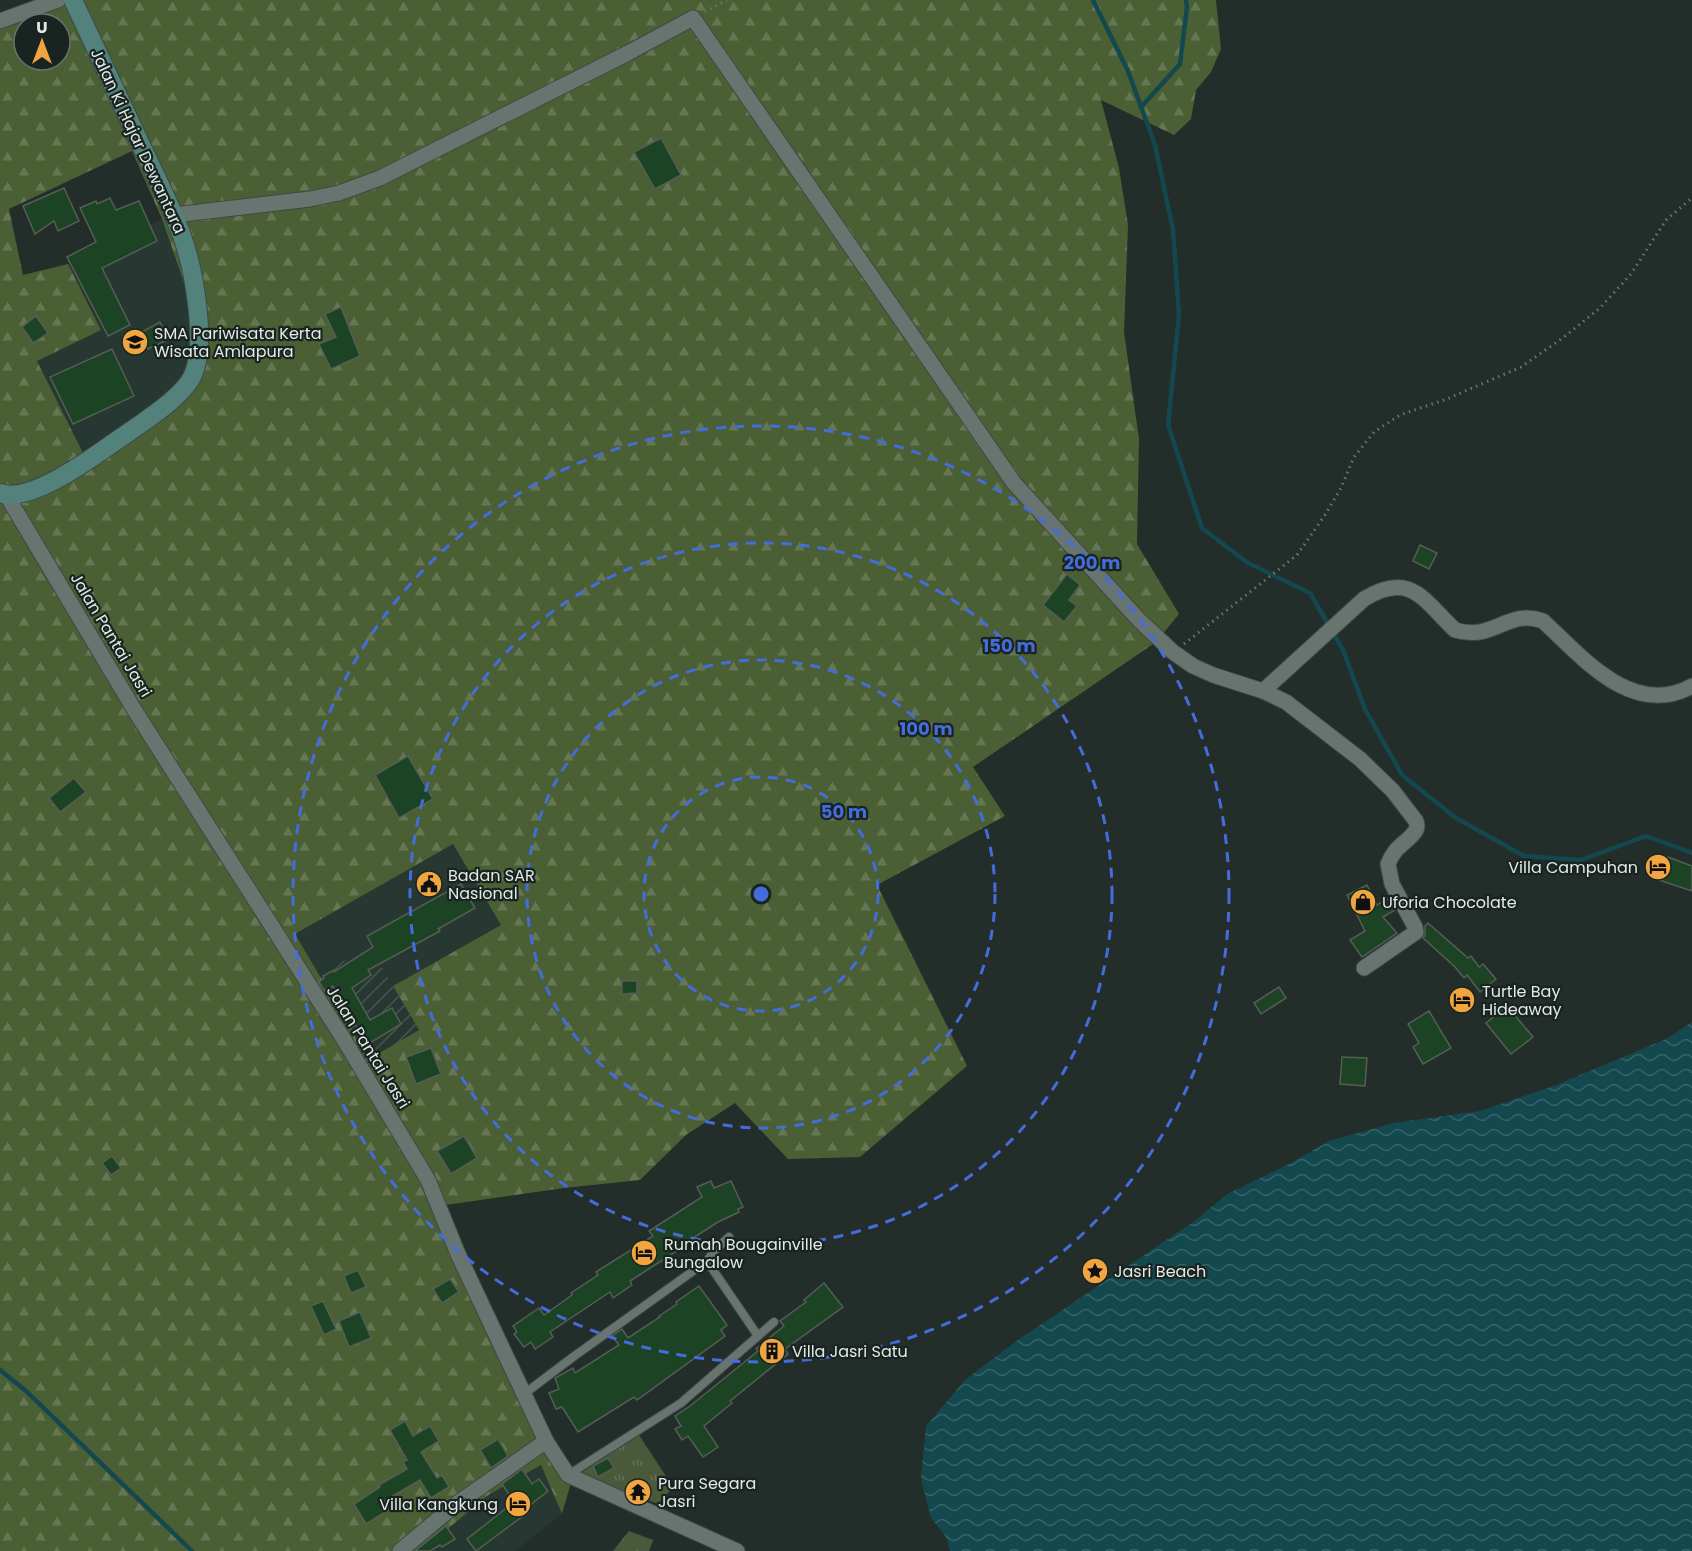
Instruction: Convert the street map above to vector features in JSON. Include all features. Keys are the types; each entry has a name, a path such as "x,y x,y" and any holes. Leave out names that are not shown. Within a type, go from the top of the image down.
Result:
{"street":[{"path":"0,21 58,0"},
{"name":"Jalan Ki Hajar Dewantara","path":"4,495 27,493 92,458 174,398 183,390 193,375 198,348 196,294 183,238 73,0"},
{"path":"174,215 310,199 339,193 380,178 693,18 1014,483 1139,620 1173,652 1193,666 1213,675 1263,691 1286,702 1360,759 1393,791 1416,821 1418,826 1415,831 1396,849 1388,864 1392,884 1416,932 1364,968"},
{"name":"Jalan Pantai Jasri","path":"4,495 135,711 343,1038 428,1180 439,1201 458,1254 546,1441 568,1475"},
{"path":"1263,691 1355,608 1375,592 1388,588 1408,588 1419,593 1455,630 1485,632 1516,619 1532,617 1543,621 1600,673 1620,686 1654,696 1671,695 1692,686"},
{"path":"400,1551 454,1505 546,1441"},
{"path":"568,1475 737,1551"}],"lane":[{"path":"524,1394 707,1261 729,1237"},
{"path":"707,1261 758,1336"},
{"path":"568,1475 681,1403 774,1322"}],"path":[{"path":"693,18 727,0"},
{"path":"1173,652 1297,555 1341,488 1354,457 1374,432 1400,415 1448,399 1521,367 1564,337 1600,308 1631,274 1666,220 1692,198"}],"shaded area":[{"name":"SMA Pariwisata Kerta Wisata Amlapura","path":"162,219 184,283 196,354 186,385 84,458 37,360 101,330 68,264"},
{"name":"Badan SAR Nasional","path":"453,843 501,925 393,986 370,947 319,974 295,934"},
{"path":"370,947 419,1030 369,1060 319,974"},
{"name":"Villa Kangkung","path":"541,1465 562,1514 515,1551 421,1551 490,1494"}],"green space":[{"path":"70,0 1216,0 1221,49 1211,72 1196,90 1191,119 1174,135 1101,100 1119,168 1128,225 1124,332 1139,439 1137,544 1179,614 1156,642 973,767 1005,816 877,885 967,1066 860,1157 788,1159 735,1103 686,1135 640,1180 564,1188 439,1206 572,1479 562,1514 541,1465 490,1494 421,1551 0,1551 0,26 12,22 12,72 72,72 72,12 38,12","holes":["132,151 162,219 184,283 196,354 186,385 85,457 37,361 101,330 68,264 23,275 9,209","453,844 501,925 393,986 419,1030 369,1059 295,934"]},
{"path":"639,1435 673,1487 658,1504 587,1477 582,1472"},
{"path":"629,1531 653,1540 649,1551 613,1551"}],"water":[{"path":"1692,1022 1692,1551 950,1551 946,1537 931,1518 921,1479 926,1426 965,1380 1015,1342 1196,1220 1227,1194 1289,1164 1329,1141 1393,1123 1480,1111 1556,1085 1666,1039"}],"building":[{"path":"661,138 681,175 655,189 634,152"},
{"path":"64,188 79,221 58,231 54,221 35,234 23,206"},
{"path":"110,198 116,210 139,201 157,241 102,268 130,325 108,336 67,257 96,242 80,208"},
{"path":"341,307 360,356 331,369 319,344 336,337 325,314"},
{"path":"36,316 48,333 33,343 22,327"},
{"path":"160,322 169,339 148,349 140,333"},
{"path":"112,349 134,396 73,424 50,377"},
{"path":"1420,545 1437,553 1429,569 1413,561"},
{"path":"1067,574 1080,585 1069,600 1077,606 1064,622 1043,605"},
{"path":"408,756 433,799 399,818 375,775"},
{"path":"74,778 86,792 60,812 49,798"},
{"path":"1668,857 1692,866 1692,891 1659,880"},
{"path":"461,884 475,908 438,929 440,931 368,970 371,975 352,988 370,1020 392,1008 401,1024 370,1043 363,1030 359,1032 333,986 324,990 319,982 324,978 323,976 334,970 334,972 373,947 367,936"},
{"path":"1367,885 1377,905 1389,898 1395,910 1383,917 1397,933 1362,957 1350,940 1365,931 1347,895"},
{"path":"1428,923 1468,958 1471,956 1479,967 1483,964 1496,979 1480,992 1467,975 1464,978 1423,938 1425,926"},
{"path":"622,981 637,981 637,993 622,994"},
{"path":"1279,987 1286,998 1261,1014 1254,1003"},
{"path":"1507,1006 1533,1037 1511,1054 1486,1023"},
{"path":"1429,1011 1451,1048 1423,1064 1413,1047 1419,1043 1408,1024"},
{"path":"431,1048 441,1074 416,1084 406,1057"},
{"path":"1342,1057 1367,1058 1365,1086 1340,1084"},
{"path":"464,1136 477,1158 451,1174 437,1151"},
{"path":"112,1156 121,1168 111,1175 102,1163"},
{"path":"711,1181 714,1188 731,1181 743,1207 738,1209 739,1212 718,1222 630,1281 632,1285 613,1298 610,1292 550,1332 553,1337 535,1349 531,1342 524,1347 514,1334 517,1332 513,1326 539,1308 544,1315 598,1275 596,1272 653,1236 649,1231 702,1197 697,1187"},
{"path":"358,1270 366,1287 351,1293 344,1276"},
{"path":"450,1279 459,1292 442,1303 433,1289"},
{"path":"824,1283 843,1307 785,1349 788,1354 730,1401 732,1403 704,1426 718,1447 703,1457 688,1436 682,1440 675,1429 681,1426 675,1416 758,1351 756,1349 784,1326 780,1321 806,1302 804,1300"},
{"path":"699,1286 727,1325 721,1330 725,1336 637,1400 634,1397 578,1432 562,1407 556,1409 549,1393 559,1389 555,1378 573,1368 575,1373 619,1345 612,1336 622,1329 628,1338 660,1317"},
{"path":"323,1301 336,1329 324,1335 311,1306"},
{"path":"360,1312 371,1338 349,1347 339,1321"},
{"path":"405,1421 413,1436 430,1426 439,1441 421,1452 437,1478 442,1475 449,1487 431,1498 420,1480 381,1503 387,1511 366,1524 354,1504 380,1487 379,1485 407,1469 403,1462 407,1460 390,1430"},
{"path":"498,1439 508,1456 491,1468 480,1450"},
{"path":"608,1458 614,1468 598,1477 593,1466"},
{"path":"522,1469 532,1484 539,1479 548,1491 520,1513 523,1516 476,1551 467,1539 514,1502 502,1484"},
{"path":"446,1526 455,1539 430,1551 415,1551"}],"waterway":[{"path":"1093,0 1128,71 1155,145 1173,230 1179,314 1168,425 1202,528 1248,563 1310,593 1343,650 1365,709 1402,775 1456,818 1524,856 1581,860 1646,836 1692,853"},
{"path":"1141,107 1180,64 1186,0"},
{"path":"0,1370 25,1390 192,1551"}],"place":[{"name":"SMA Pariwisata Kerta Wisata Amlapura","path":"135,342"},
{"name":"Villa Campuhan","path":"1658,867"},
{"name":"Badan SAR Nasional","path":"429,884"},
{"name":"Uforia Chocolate","path":"1363,902"},
{"name":"Turtle Bay Hideaway","path":"1462,1000"},
{"name":"Rumah Bougainville Bungalow","path":"644,1253"},
{"name":"Jasri Beach","path":"1095,1271"},
{"name":"Villa Jasri Satu","path":"772,1351"},
{"name":"Pura Segara Jasri","path":"638,1492"},
{"name":"Villa Kangkung","path":"518,1504"}]}
